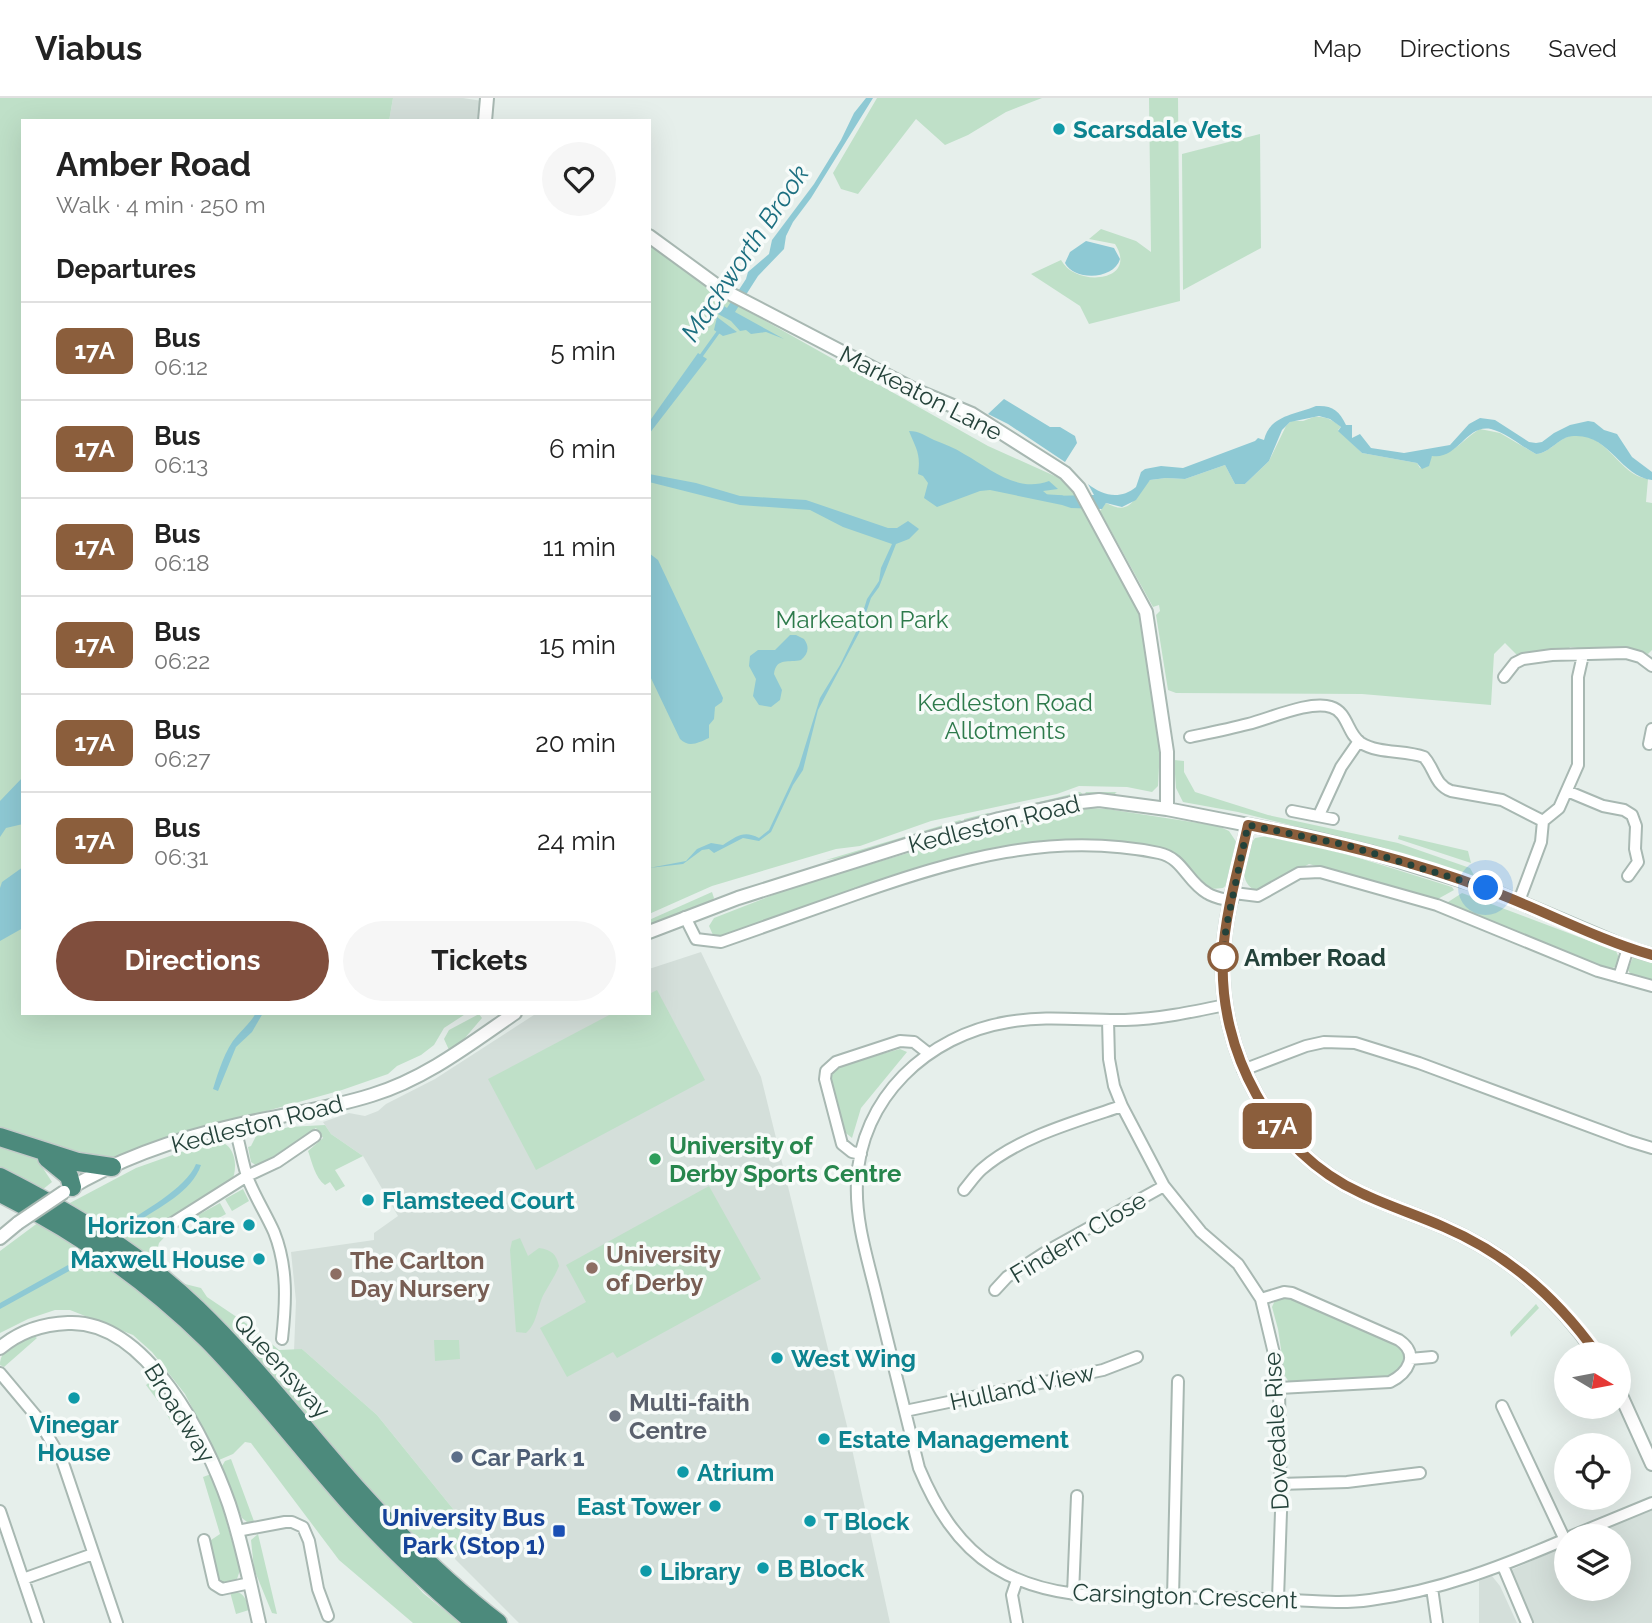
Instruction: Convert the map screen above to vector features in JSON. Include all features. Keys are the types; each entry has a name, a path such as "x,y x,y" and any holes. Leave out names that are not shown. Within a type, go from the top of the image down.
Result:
{"highway":[{"path":"0,1137 78,1162 112,1167"},
{"path":"32,1149 69,1175 68,1190"},
{"name":"Queensway","path":"0,1177 80,1220 113,1242 196,1308 257,1371 385,1520 418,1554 498,1623"},
{"name":"Queensway","path":"0,1193 94,1246 127,1269 186,1319 231,1365 376,1532 413,1569 475,1623"}],"street":[{"path":"485,119 487,98"},
{"name":"Markeaton Lane","path":"651,237 723,290 917,391 972,414 1065,473 1079,488 1146,612 1167,752 1167,809"},
{"path":"1504,677 1515,663 1523,659 1552,655 1626,653 1640,657 1652,666"},
{"path":"1518,901 1541,842 1543,821 1559,808 1579,760 1578,677 1583,655"},
{"path":"1190,737 1322,705 1334,707 1341,712 1359,741 1378,748 1420,755 1427,760 1437,783 1447,790 1502,800 1543,821"},
{"path":"1649,744 1652,729"},
{"path":"1319,815 1341,767 1359,741"},
{"path":"1567,791 1632,815 1636,826 1635,849 1638,862 1628,876"},
{"name":"Kedleston Road","path":"651,931 685,917 908,844 999,819 1072,803 1100,800 1167,809 1309,836 1394,859 1518,901 1628,948 1652,954"},
{"path":"1292,811 1333,819"},
{"path":"1248,825 1223,953 1225,1005 1243,1070 1275,1124 1312,1162 1362,1194 1446,1228 1498,1256 1549,1297 1575,1323 1588,1342"},
{"name":"Kedleston Road","path":"685,917 696,939 722,942 931,868 1011,850 1075,844 1169,856 1180,864 1206,893 1233,897 1258,896 1299,873 1320,872 1437,905 1598,971 1652,986"},
{"path":"1619,977 1628,948"},
{"name":"Carsington Crescent","path":"1225,1005 1160,1017 1108,1020 1040,1018 1008,1022 964,1034 928,1053 897,1083 880,1106 867,1131 861,1154 857,1195 861,1234 919,1468 934,1502 952,1528 985,1561 1017,1580 1039,1588 1073,1594 1369,1600 1432,1588 1503,1566 1554,1544"},
{"name":"Kedleston Road","path":"0,1238 68,1190 112,1167 166,1146 234,1126 310,1111 384,1091 447,1060 513,1015"},
{"name":"Dovedale Rise","path":"1108,1020 1111,1067 1122,1106 1164,1186 1201,1232 1238,1264 1261,1299 1276,1362 1279,1388 1281,1512 1278,1599"},
{"path":"861,1154 852,1152 842,1144 825,1079 826,1071 836,1062 900,1041 914,1042 928,1053"},
{"path":"1243,1070 1306,1046 1324,1042 1355,1043 1419,1063 1652,1148"},
{"path":"964,1190 981,1170 1003,1154 1053,1130 1122,1106"},
{"path":"234,1126 247,1176 274,1230 281,1252 286,1308 282,1339"},
{"path":"171,1224 247,1176 277,1162 315,1136"},
{"name":"Findern Close","path":"995,1290 1007,1277 1049,1250 1164,1186"},
{"path":"1261,1299 1284,1292 1292,1293 1399,1340 1408,1349 1408,1369 1401,1377 1390,1382 1279,1388"},
{"name":"Broadway","path":"0,1348 36,1327 74,1323 104,1331 138,1351 163,1379 187,1415 219,1479 237,1531 258,1623"},
{"name":"Hulland View","path":"905,1411 1103,1370 1137,1357"},
{"path":"1410,1359 1432,1357"},
{"path":"0,1373 23,1399 54,1443 62,1460 117,1623"},
{"path":"1173,1598 1178,1381"},
{"path":"1165,1397 1178,1397"},
{"path":"1502,1406 1561,1524"},
{"path":"1631,1418 1652,1464"},
{"path":"1279,1483 1347,1482 1420,1473"},
{"path":"1073,1594 1077,1496"},
{"name":"Carsington Crescent","path":"1602,1524 1652,1503"},
{"path":"0,1511 38,1623"},
{"path":"237,1531 285,1522 303,1527 309,1541 315,1580 328,1616"},
{"path":"204,1540 214,1584 226,1589 250,1583"},
{"path":"23,1579 93,1554"},
{"path":"1503,1566 1527,1623"},
{"path":"1017,1580 1012,1595 1017,1623"},
{"path":"1432,1588 1437,1623"}],"shaded area":[{"path":"393,98 463,98 482,101 479,119 389,119"},
{"name":"University of Derby","path":"701,952 761,1077 847,1426 890,1623 519,1623 455,1559 462,1520 377,1415 302,1349 294,1351 296,1301 291,1252 374,1240 374,1233 398,1216 363,1156 331,1134 323,1122 349,1113 365,1116 378,1111 386,1104 435,1079 534,1015 651,1015 651,968"},
{"path":"1652,1509 1652,1623 1527,1623 1511,1570 1554,1551 1554,1601 1631,1601 1631,1524 1617,1524"},
{"path":"1492,1576 1500,1586 1517,1623 1479,1623 1479,1581"}],"green space":[{"path":"0,98 393,98 389,119 21,119 21,1015 464,1015 444,1028 434,1045 388,1074 342,1090 162,1140 119,1156 92,1162 0,1132"},
{"path":"877,98 1042,98 1006,112 968,135 945,145 916,119 858,194 841,189 833,173"},
{"path":"1149,98 1178,98 1180,301 1089,324 1080,306 1031,274 1061,260 1079,275 1103,277 1112,273 1119,266 1120,257 1115,244 1089,239 1101,229 1136,241 1151,252"},
{"path":"1260,134 1261,248 1183,290 1182,154"},
{"name":"Markeaton Park","path":"651,246 716,293 988,446 1057,477 1074,490 1137,604 1146,631 1160,748 1158,786 1152,792 1127,787 1079,786 1057,794 931,821 860,846 836,849 712,886 651,913"},
{"path":"1314,417 1332,420 1341,427 1338,430 1362,453 1417,463 1420,468 1432,456 1452,450 1480,429 1500,433 1536,454 1546,451 1569,436 1587,436 1597,441 1629,470 1648,479 1646,502 1652,503 1652,650 1648,654 1630,648 1611,652 1570,647 1567,651 1551,649 1517,655 1505,643 1494,654 1491,705 1362,694 1176,693 1168,690 1156,615 1160,611 1159,605 1153,607 1100,511 1106,503 1122,508 1128,506 1150,480 1185,479 1225,465 1235,484 1245,484 1269,461 1291,421"},
{"path":"1174,760 1184,761 1184,772 1195,792 1268,815 1398,843 1470,868 1475,877 1339,837 1238,812 1183,802 1176,788"},
{"path":"1080,792 1084,795 1086,792 1117,792 1117,796 1069,799 1001,811"},
{"path":"1090,808 1218,826 1229,831 1237,843 1231,881 1223,888 1212,889 1202,885 1189,868 1127,845 1055,840 997,847 953,857 889,877 721,939 713,935 709,926 714,918 793,887 932,846"},
{"path":"988,813 991,815 850,857 826,860 960,820 964,822 964,819"},
{"path":"1399,835 1468,851 1471,863 1398,839"},
{"path":"1267,836 1324,847 1452,887 1454,890 1436,900 1309,864 1258,891 1251,888 1244,876 1245,860 1255,838"},
{"path":"712,892 712,901 651,924 651,919"},
{"path":"1462,893 1616,951 1620,960 1618,966 1607,970 1445,904"},
{"path":"1633,957 1652,962 1652,982 1632,977 1628,970"},
{"path":"657,990 705,1080 536,1170 488,1079 609,1015 651,1015 651,993"},
{"path":"477,1015 482,1018 459,1045 449,1050 444,1039 449,1030"},
{"path":"900,1049 907,1052 861,1108 852,1138 842,1130 829,1080 841,1065"},
{"path":"325,1125 331,1134 363,1156 335,1170 345,1186 336,1191 330,1182 325,1185 314,1170 308,1151 323,1138 316,1128 262,1164 257,1166 251,1162 248,1147 256,1136 289,1127"},
{"path":"215,1140 227,1146 234,1157 235,1170 231,1183 179,1211 166,1222 170,1231 159,1243 155,1258 151,1261 109,1229 68,1204 136,1168"},
{"path":"0,1144 37,1159 52,1182 42,1190 0,1167"},
{"path":"709,1186 761,1279 617,1358 613,1352 567,1377 540,1328 586,1302 566,1265"},
{"path":"243,1189 249,1201 232,1211 225,1199"},
{"path":"220,1203 226,1214 204,1226 198,1215"},
{"path":"39,1222 113,1267 172,1317 216,1359 423,1593 460,1623 413,1623 339,1560 251,1443 245,1442 233,1454 219,1460 185,1394 152,1352 133,1335 70,1310 55,1310 28,1319 0,1333 0,1251"},
{"path":"520,1238 528,1256 539,1248 547,1250 553,1253 559,1266 542,1297 533,1324 526,1333 516,1332 510,1250 512,1241"},
{"path":"177,1282 201,1288 207,1297 250,1326 279,1350 302,1349 377,1415 462,1520 456,1554 451,1551 436,1552 425,1546 380,1505"},
{"path":"1283,1296 1393,1341 1406,1352 1404,1366 1393,1376 1289,1382 1285,1376 1272,1307 1276,1298"},
{"path":"1536,1304 1539,1308 1511,1337 1510,1332"},
{"path":"33,1335 37,1338 4,1367 0,1365 7,1349"},
{"path":"434,1340 459,1340 460,1359 435,1361"},
{"path":"154,1379 166,1396 158,1401 146,1385"},
{"path":"170,1401 182,1420 173,1425 162,1406"},
{"path":"231,1459 255,1524 242,1518 222,1466 225,1461"},
{"path":"211,1474 240,1570 236,1582 232,1584 219,1584 209,1545 211,1540 220,1534 203,1477"},
{"path":"258,1534 277,1614 272,1613 254,1569 251,1540"},
{"path":"230,1592 241,1594 249,1610 236,1614"}],"water":[{"path":"866,98 873,98 811,198 793,222 786,236 784,249 758,276 735,312 784,339 766,332 751,334 746,330 740,331 731,321 718,314 724,306 727,308 748,272 769,254 772,240 814,184 854,113"},
{"path":"1086,241 1114,248 1120,259 1116,266 1094,276 1070,269 1065,263 1070,252"},
{"path":"717,317 737,332 723,336 714,330"},
{"path":"698,353 707,359 651,431 651,419"},
{"path":"1004,399 1050,427 1060,427 1075,436 1077,443 1065,462 988,414"},
{"path":"1316,406 1326,406 1338,412 1346,425 1352,425 1352,438 1360,434 1371,448 1404,453 1450,445 1469,424 1480,418 1495,420 1529,442 1536,443 1570,425 1594,422 1604,430 1617,434 1632,457 1652,472 1652,480 1631,471 1597,441 1586,437 1569,437 1536,454 1491,429 1475,432 1449,453 1432,456 1429,466 1422,469 1417,463 1362,453 1338,431 1341,427 1330,419 1319,416 1290,422 1282,430 1269,461 1245,484 1235,484 1225,465 1185,479 1150,480 1136,500 1122,507 1106,503 1102,509 1071,508 990,490 980,491 937,507 924,498 928,483 918,474 918,456 909,431 953,448 1015,482 1037,484 1049,481 1058,489 1043,491 1049,496 1094,495 1088,484 1106,494 1118,495 1136,487 1141,472 1145,469 1161,466 1183,468 1258,438 1264,440 1272,425 1278,421"},
{"path":"651,474 696,483 740,496 806,500 888,528 897,528 908,521 919,529 909,539 896,544 879,587 871,598 859,633 818,710 803,770 771,832 759,841 743,838 714,853 709,849 702,850 683,864 651,868 686,861 697,849 711,843 723,845 745,834 759,838 769,830 799,766 820,698 858,628 867,599 879,581 881,568 892,544 843,527 810,510 740,505 651,483"},
{"path":"651,555 658,560 723,698 715,707 714,719 709,725 709,738 690,744 680,739 651,678"},
{"path":"790,635 804,639 807,653 801,660 777,665 774,674 782,690 780,700 771,707 759,705 753,696 756,679 749,666 750,656 758,650 775,650"},
{"path":"21,779 21,824 6,828 0,837 0,801"},
{"path":"21,868 21,929 0,941 0,888 2,882"},
{"path":"255,1015 262,1015 252,1032 236,1047 218,1091 213,1089 229,1048"},
{"path":"196,1164 201,1165 197,1175 183,1191 136,1223 138,1226 122,1233 119,1228 173,1191"},
{"path":"68,1265 71,1270 0,1309 0,1303"}],"waterway":[{"name":"Mackworth Brook","path":"701,356 719,331"},
{"path":"1045,496 1062,497"}],"bus line":[{"name":"17A","path":"1588,1342 1575,1323 1549,1297 1498,1256 1446,1228 1347,1186 1312,1162 1286,1137 1256,1094 1243,1070 1234,1044 1224,993 1226,928 1248,825 1346,845 1486,888 1628,948 1652,955"}],"place":[{"name":"Scarsdale Vets","path":"1059,129"},
{"name":"Amber Road","path":"1223,957"},
{"name":"University of Derby Sports Centre","path":"655,1159"},
{"name":"Flamsteed Court","path":"368,1200"},
{"name":"Horizon Care","path":"249,1225"},
{"name":"Maxwell House","path":"259,1259"},
{"name":"University of Derby","path":"592,1268"},
{"name":"The Carlton Day Nursery","path":"336,1274"},
{"name":"West Wing","path":"777,1358"},
{"name":"Vinegar House","path":"74,1398"},
{"name":"Multi-faith Centre","path":"615,1416"},
{"name":"Estate Management","path":"824,1439"},
{"name":"Car Park 1","path":"457,1457"},
{"name":"Atrium","path":"683,1472"},
{"name":"East Tower","path":"715,1506"},
{"name":"T Block","path":"810,1521"},
{"name":"University Bus Park (Stop 1)","path":"559,1531"},
{"name":"B Block","path":"763,1568"},
{"name":"Library","path":"646,1571"}],"route":[{"path":"1223,957 1226,928 1248,825 1346,845 1486,888"}],"park label":[{"name":"Kedleston Road Allotments","path":"1005,716"}]}
